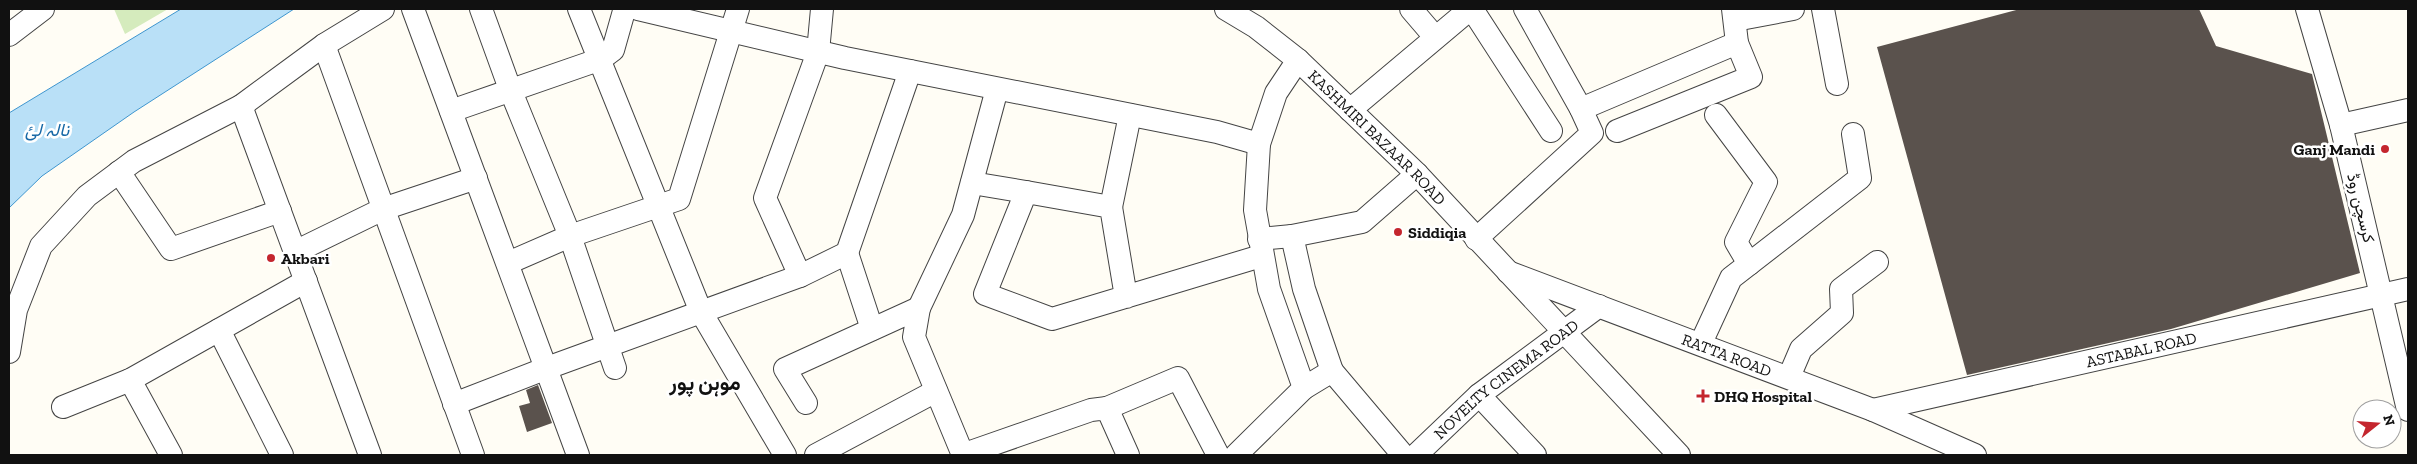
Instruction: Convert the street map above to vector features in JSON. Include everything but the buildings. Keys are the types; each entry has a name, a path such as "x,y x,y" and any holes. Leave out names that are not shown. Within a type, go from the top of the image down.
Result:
{"street":[{"path":"9,36 43,9"},
{"path":"9,352 16,310 41,246 87,196 134,161 241,106 324,45 383,9"},
{"path":"413,9 578,455"},
{"path":"482,9 510,89 570,236 615,368"},
{"path":"579,9 601,59 701,312 785,455"},
{"path":"451,110 601,59 613,50 624,11 638,9 818,52 1217,132 1259,144"},
{"path":"508,263 570,236 679,199 738,9"},
{"path":"800,276 765,198 818,52 822,9"},
{"name":"KASHMIRI BAZAAR ROAD","path":"1226,9 1256,27 1298,60 1417,174 1505,271 1679,455"},
{"path":"1411,9 1435,37"},
{"path":"1350,110 1435,37 1471,9 1551,131"},
{"path":"1476,239 1592,133 1581,109 1525,9"},
{"path":"1617,131 1750,77 1737,43 1734,14 1793,9"},
{"path":"1823,9 1837,84"},
{"name":"کرسچن روڈ","path":"2307,9 2341,125 2383,296 2408,410"},
{"path":"1581,109 1737,43"},
{"path":"324,45 473,455"},
{"path":"1298,60 1276,93 1259,144 1255,210 1268,289 1304,388"},
{"path":"872,329 847,253 910,71"},
{"path":"997,89 964,215 919,308 914,337 962,455 1091,410 1107,408 1178,378 1218,455"},
{"path":"241,106 370,455"},
{"path":"2341,125 2408,110"},
{"path":"1126,297 1111,207 1130,115"},
{"path":"1716,115 1766,182 1736,242 1749,264"},
{"path":"1701,343 1731,278 1860,178 1852,134"},
{"path":"119,172 171,249 280,211"},
{"path":"1026,192 985,294 1052,320 1126,297 1292,236 1362,222 1417,174"},
{"path":"295,252 384,209 476,178"},
{"path":"972,183 1111,207"},
{"path":"1292,236 1304,288 1332,371 1403,455"},
{"path":"454,404 800,276 847,253"},
{"path":"1789,377 1801,350 1842,313 1841,289 1878,262"},
{"name":"RATTA ROAD","path":"1505,271 1789,377 1873,410 1975,455"},
{"path":"63,407 130,380 306,281"},
{"name":"ASTABAL ROAD","path":"1873,410 2408,289"},
{"name":"NOVELTY CINEMA ROAD","path":"1416,455 1479,395 1565,334 1599,306"},
{"path":"806,403 784,369 919,308"},
{"path":"219,330 282,455"},
{"path":"1246,452 1304,388 1332,371"},
{"path":"130,380 171,455"},
{"path":"816,455 936,391"},
{"path":"1479,395 1535,455"},
{"path":"1107,408 1128,455"}],"green space":[{"path":"114,9 168,9 125,34"}],"water":[{"name":"نالہ لئ","path":"181,9 294,9 134,112 42,176 9,208 9,113"}],"place":[{"name":"Ganj Mandi","path":"2385,149"},
{"name":"Siddiqia","path":"1398,232"},
{"name":"Akbari","path":"271,258"},
{"name":"DHQ Hospital","path":"1703,396"}],"district":[{"name":"موہن پور","path":"705,382"}]}
